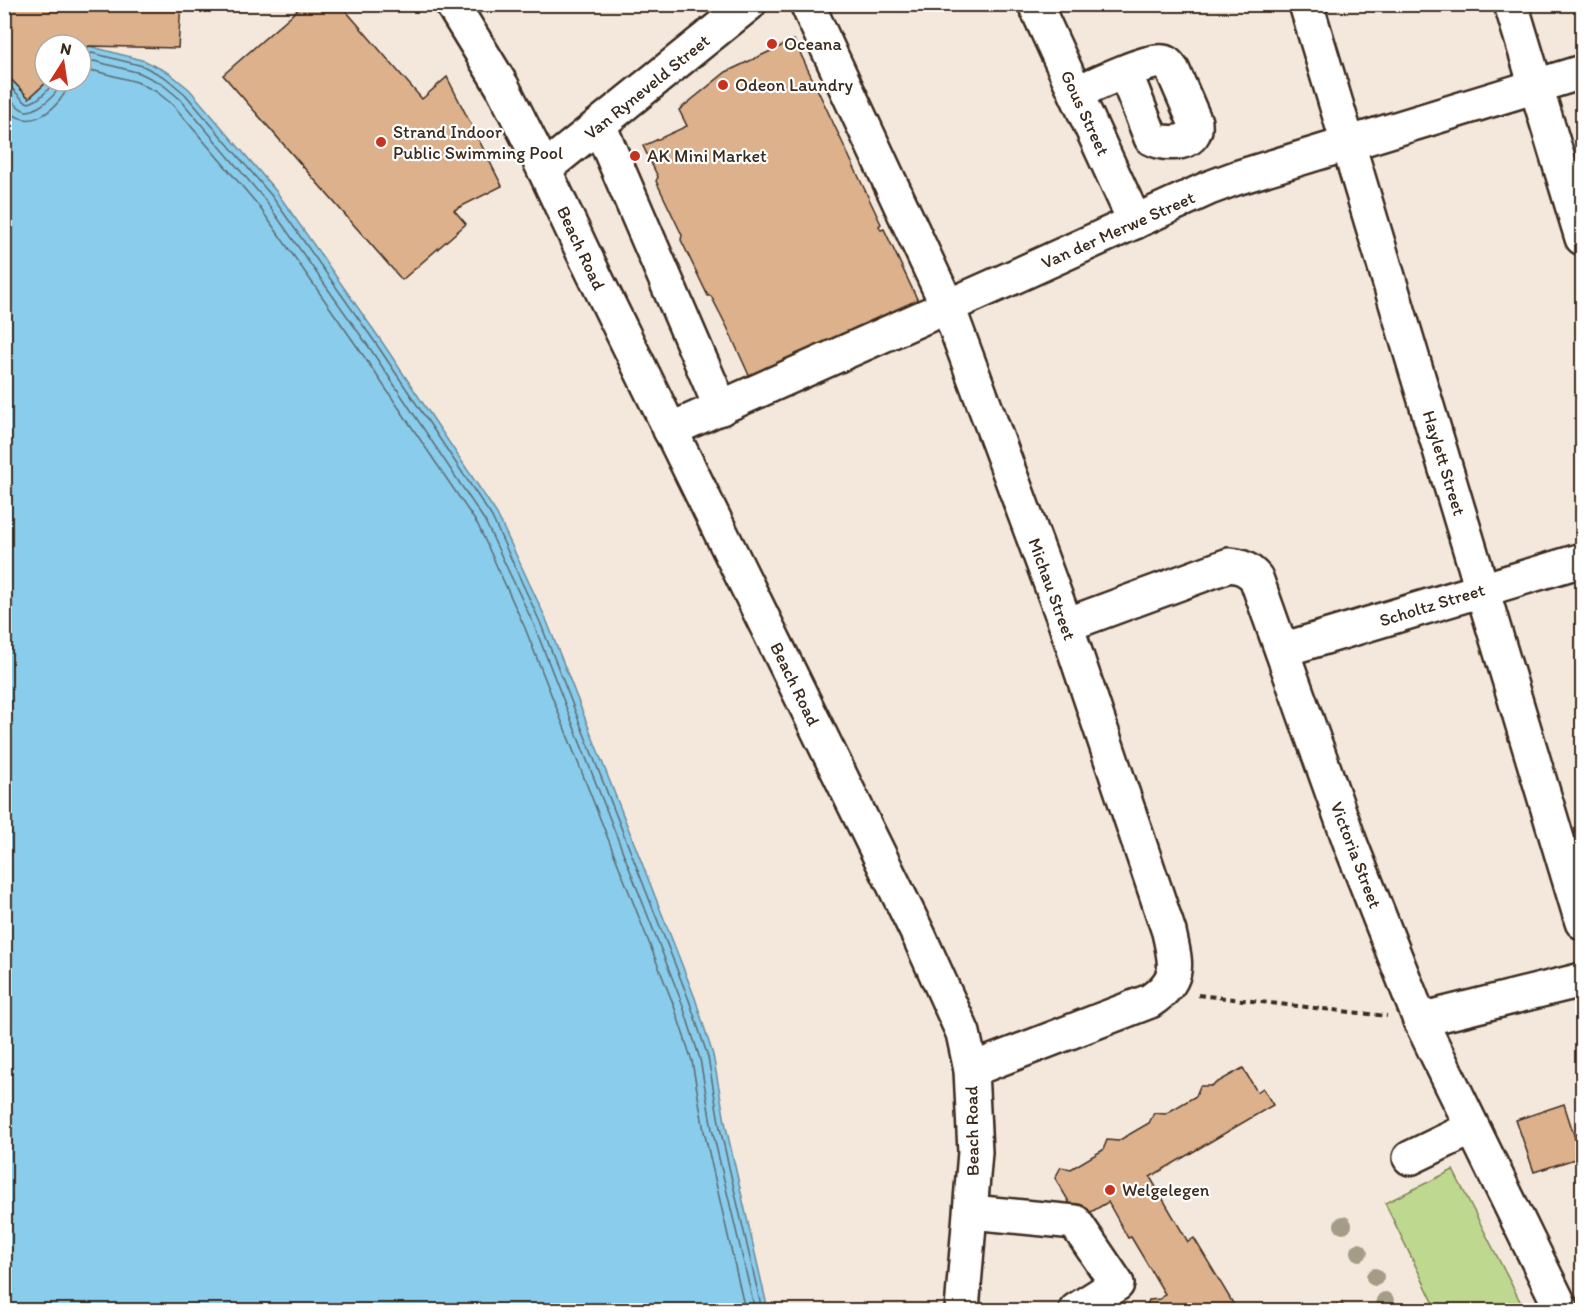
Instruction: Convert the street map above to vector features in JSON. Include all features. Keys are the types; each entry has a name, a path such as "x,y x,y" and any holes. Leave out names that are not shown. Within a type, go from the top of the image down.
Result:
{"street":[{"name":"Beach Road","path":"452,4 502,86 544,169 955,1011 963,1033 971,1070 975,1152 962,1311"},
{"name":"Beach Road","path":"471,4 502,86"},
{"name":"Van Ryneveld Street","path":"544,169 749,4"},
{"name":"Michau Street","path":"807,4 948,307 1066,625 1168,932 1174,960 1173,978 1164,991"},
{"name":"Gous Street","path":"1035,4 1135,222"},
{"name":"Haylett Street","path":"1306,4 1582,922"},
{"path":"1511,4 1582,238"},
{"path":"1076,93 1125,72"},
{"name":"Van der Merwe Street","path":"670,430 1209,188 1582,72"},
{"path":"598,125 721,408"},
{"name":"Scholtz Street","path":"1281,650 1582,560"},
{"name":"Victoria Street","path":"1066,625 1229,565 1251,572 1256,578 1351,845 1420,1020 1562,1311"},
{"path":"1420,1020 1582,980"},
{"path":"971,1070 1150,1001 1164,991"},
{"path":"1410,1158 1472,1128"},
{"path":"971,1212 1076,1222 1117,1284 1076,1311"}],"path":[{"path":"1164,991 1420,1020"}],"green space":[{"path":"1453,1170 1523,1307 1514,1310 1437,1310 1385,1203"}],"water":[{"path":"93,47 145,61 169,73 189,89 276,191 382,342 497,514 546,619 695,998 713,1055 726,1127 768,1310 5,1310 4,72 29,98 35,93 93,93"}],"building":[{"path":"4,4 181,4 178,48 93,46 93,33 33,33 35,93 29,98 4,72"},
{"name":"Strand Indoor Public Swimming Pool","path":"304,4 340,4 422,99 447,77 502,186 454,210 466,224 402,280 223,75"},
{"path":"794,40 881,224 879,226 881,230 884,229 918,301 801,356 753,384 727,327 711,296 708,296 681,240 682,235 656,181 658,177 643,146 687,126 679,110 726,72"},
{"name":"Welgelegen","path":"1243,1068 1257,1092 1263,1088 1273,1105 1150,1177 1188,1242 1194,1238 1237,1310 1145,1310 1149,1300 1160,1299 1165,1294 1131,1237 1128,1238 1108,1202 1079,1219 1055,1178 1061,1167 1071,1169 1103,1150 1107,1140 1118,1141 1149,1123 1154,1113 1165,1114 1196,1096 1200,1086 1211,1086"},
{"path":"1564,1104 1581,1157 1534,1172 1516,1120"},
{"path":"1342,1303 1345,1310 1318,1310"}],"place":[{"name":"Oceana","path":"772,44"},
{"name":"Odeon Laundry","path":"723,85"},
{"name":"Strand Indoor Public Swimming Pool","path":"381,142"},
{"name":"AK Mini Market","path":"635,156"},
{"name":"Welgelegen","path":"1110,1190"}]}
